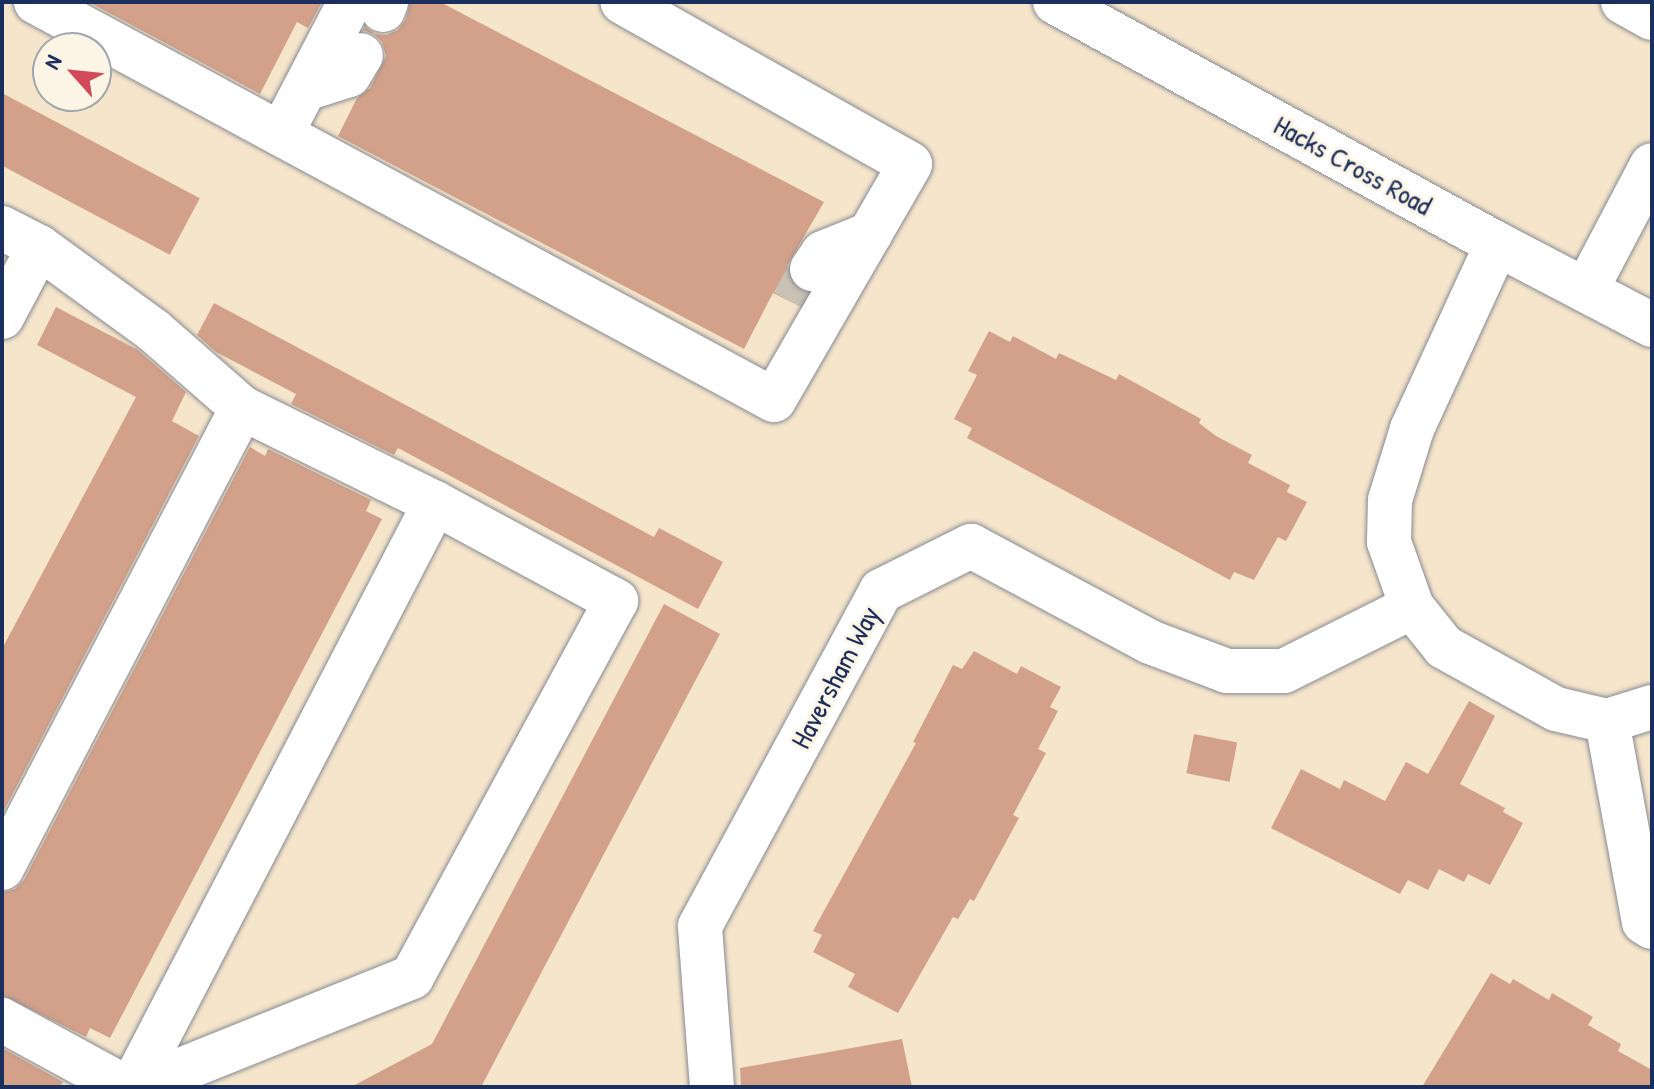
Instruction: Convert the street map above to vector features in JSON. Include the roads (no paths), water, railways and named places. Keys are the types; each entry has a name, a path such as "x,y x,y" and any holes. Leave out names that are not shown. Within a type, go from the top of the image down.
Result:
{"street":[{"path":"36,2 774,400 910,164 623,2"},
{"name":"Hacks Cross Road","path":"1055,2 1497,244 1652,325"},
{"path":"1623,2 1652,18"},
{"path":"281,134 305,89 373,5"},
{"path":"305,89 349,75 361,55"},
{"path":"1586,290 1652,165"},
{"path":"801,354 788,324 802,286 823,253 870,234"},
{"path":"2,317 20,237 153,330 242,408 435,503 616,601 412,977 139,1087"},
{"path":"1497,244 1412,429 1390,500 1389,542 1412,607 1444,647 1495,678 1556,709 1607,721 1652,707"},
{"path":"2,868 242,408"},
{"path":"132,1087 435,503"},
{"name":"Haversham Way","path":"712,1087 700,926 881,591 971,546 1150,642 1227,671 1284,671 1412,607"},
{"path":"1607,721 1644,922 1652,927"},
{"path":"2,1020 125,1087"}],"tunnel":[{"path":"793,303 812,269"}]}
